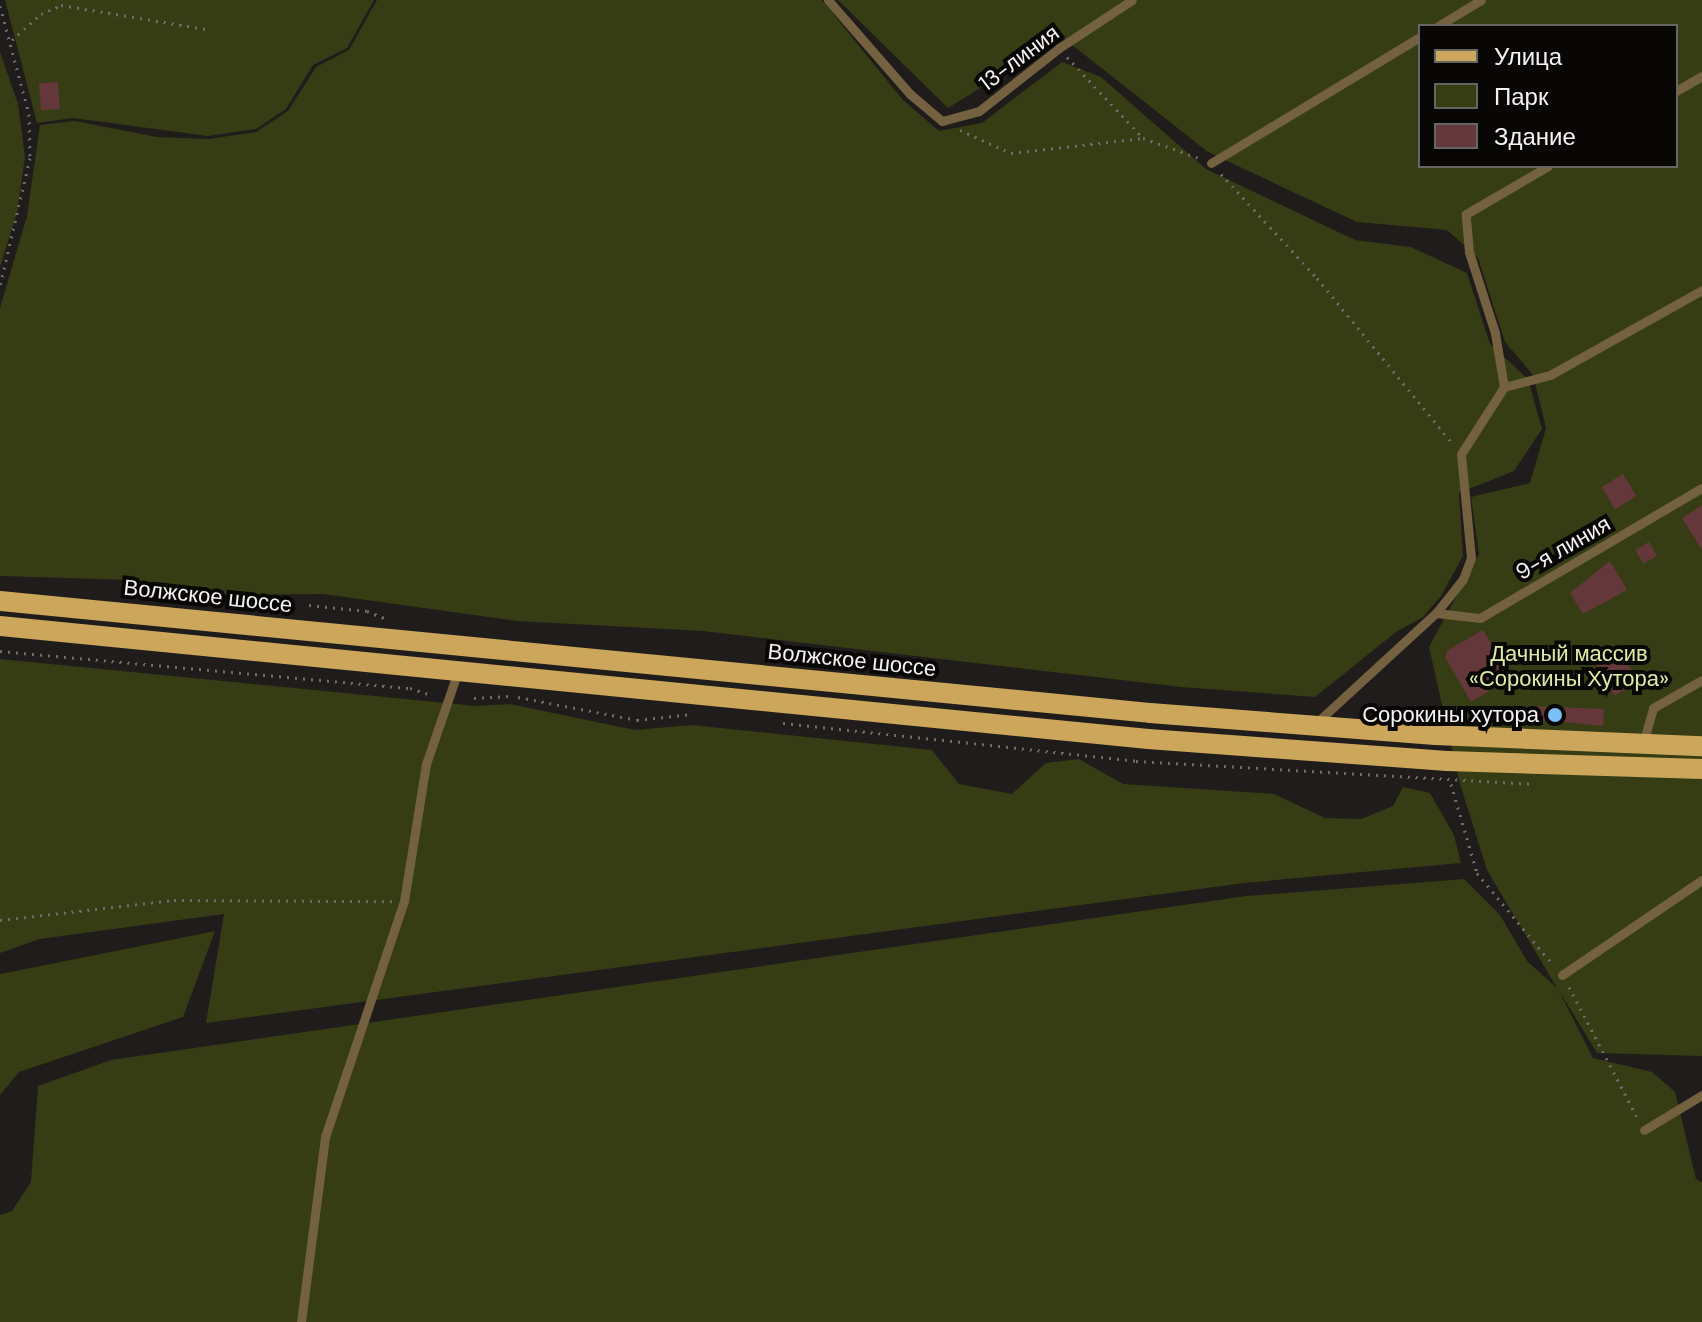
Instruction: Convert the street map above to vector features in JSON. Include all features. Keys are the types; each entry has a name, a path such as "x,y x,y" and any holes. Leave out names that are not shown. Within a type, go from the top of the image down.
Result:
{"main road":[{"name":"Волжское шоссе","path":"0,601 1311,727 1702,746"},
{"path":"0,626 1148,739 1447,761 1702,769"}],"lane":[{"path":"828,0 910,94 942,121"},
{"name":"13-линия","path":"942,121 979,111 1059,48 1132,0"},
{"path":"1441,24 1481,0"},
{"path":"1211,163 1418,38"},
{"path":"1678,90 1702,76"},
{"path":"1311,727 1436,613 1463,579 1471,558 1461,454 1504,387 1495,333 1469,252 1466,214 1545,168"},
{"path":"1504,387 1550,375 1702,290"},
{"name":"9-я линия","path":"1436,613 1480,618 1702,488"},
{"path":"301,1322 325,1137 404,901 426,764 458,670"},
{"path":"1642,745 1653,708 1702,680"},
{"path":"1562,975 1702,880"},
{"path":"1644,1130 1702,1095"}],"path":[{"path":"10,42 41,14 61,5 206,29"},
{"path":"0,6 29,114 30,158 0,286"},
{"path":"1059,48 1143,138"},
{"path":"942,121 1011,153 1143,138 1211,163 1317,278 1461,454"},
{"path":"309,605 367,611 392,621"},
{"path":"0,651 410,688 431,695"},
{"path":"1447,761 1461,832 1477,873 1562,975 1644,1130"},
{"path":"0,920 174,900 404,901"}],"green space":[{"path":"5,0 374,0 347,48 313,65 286,109 256,129 208,136 73,118 37,123"},
{"path":"377,0 822,0 902,99 939,131 982,123 1062,62 1101,77 1206,169 1355,240 1411,247 1467,273 1490,344 1528,379 1542,429 1514,471 1459,493 1463,556 1441,596 1422,618 1396,632 1315,697 1181,687 703,631 517,621 323,594 214,595 130,580 0,576 0,308 27,216 40,125 75,121 157,137 208,139 256,132 288,111 316,67 349,50"},
{"name":"Дачный массив «Сорокины Хутора»","path":"838,0 1702,0 1702,1056 1597,1053 1558,989 1593,1058 1652,1072 1675,1092 1696,1179 1702,1182 1702,1322 0,1322 0,1215 12,1211 31,1182 38,1086 111,1060 1246,896 1464,879 1500,915 1527,961 1557,988 1487,870 1460,784 1429,647 1479,554 1471,497 1530,483 1546,428 1533,375 1505,342 1478,258 1447,230 1357,222 1208,152 1062,37 948,108"},
{"path":"0,52 18,104 25,157 17,213 0,267"},
{"path":"0,659 476,706 510,704 635,730 691,725 932,750 959,784 1012,794 1046,763 1079,759 1123,784 1274,794 1325,818 1361,819 1393,806 1403,787 1430,793 1454,835 1461,863 1244,883 206,1023 224,914 40,939 0,953"},
{"path":"215,931 183,1017 19,1072 0,1095 0,974"}],"building":[{"path":"58,82 60,109 41,110 39,83"},
{"path":"1623,474 1636,496 1615,509 1602,487"},
{"path":"1702,505 1702,550 1682,518"},
{"path":"1649,542 1657,556 1643,564 1635,550"},
{"path":"1610,561 1627,590 1583,614 1570,593"},
{"path":"1483,630 1512,677 1471,702 1445,657 1448,650"},
{"path":"1620,651 1638,682 1615,696 1597,664"},
{"path":"1533,706 1604,709 1603,726 1532,719"}],"place":[{"name":"Сорокины хутора","path":"1555,715"}]}
